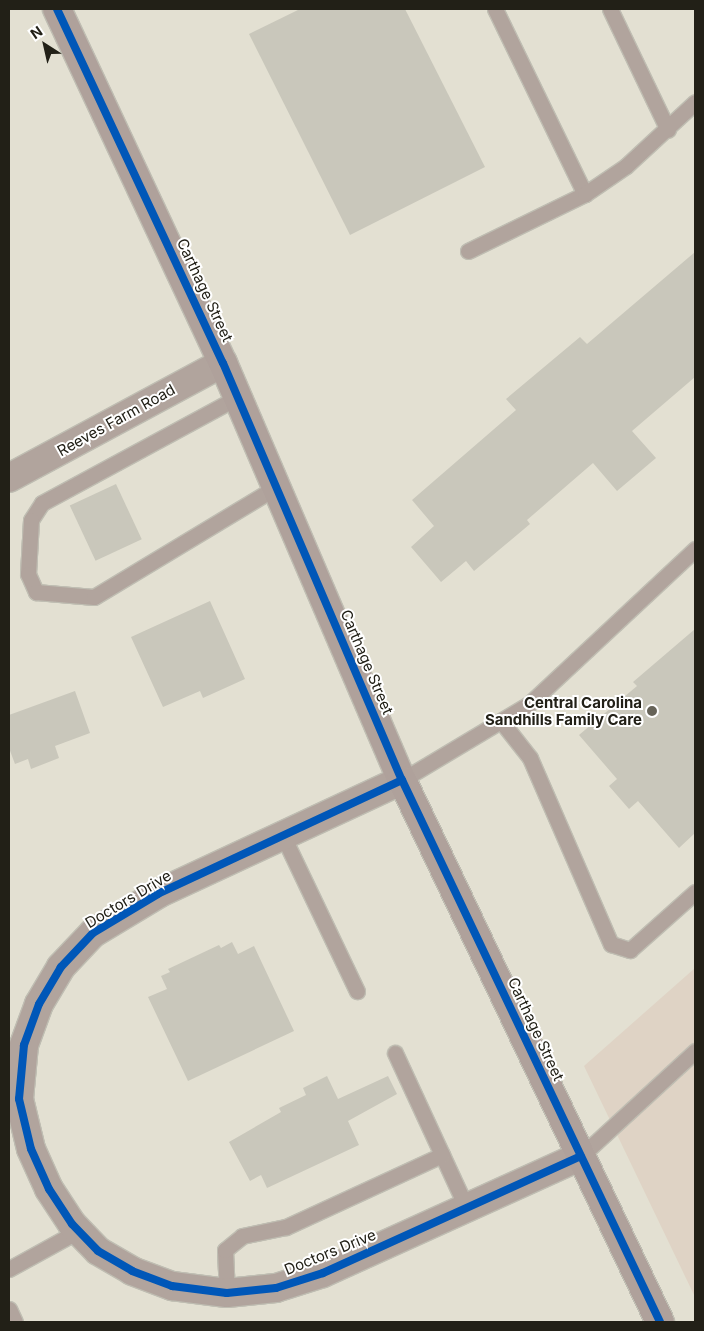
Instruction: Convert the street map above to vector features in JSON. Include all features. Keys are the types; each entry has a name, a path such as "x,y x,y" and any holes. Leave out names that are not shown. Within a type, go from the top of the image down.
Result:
{"main road":[{"name":"Carthage Street","path":"57,9 224,363 402,780 660,1322"}],"street":[{"name":"Reeves Farm Road","path":"9,478 224,363"},
{"name":"Doctors Drive","path":"402,780 158,894 93,933 61,967 39,1004 24,1044 19,1099 35,1157 49,1189 78,1231 98,1251 132,1271 172,1286 227,1293 276,1288 322,1273 466,1206 581,1156"}],"lane":[{"path":"495,9 585,194"},
{"path":"610,9 668,130"},
{"path":"468,251 585,194 626,166 668,130 695,102"},
{"path":"238,397 42,503 31,520 28,574 36,592 94,597 276,487"},
{"path":"402,780 529,704 695,550"},
{"path":"501,720 530,758 611,944 630,950 695,892"},
{"path":"283,836 357,991"},
{"path":"581,1156 695,1051"},
{"path":"395,1053 466,1206"},
{"path":"227,1293 225,1250 242,1236 286,1227 442,1155"},
{"path":"9,1269 78,1231"},
{"path":"9,1309 14,1322"}],"shaded area":[{"path":"695,968 695,1297 584,1066"}],"building":[{"path":"300,9 405,9 485,167 350,235 249,34"},
{"path":"695,252 695,377 632,431 656,458 617,491 593,463 527,520 530,524 474,571 466,561 441,582 411,547 434,526 412,500 516,410 506,399 580,337 587,344"},
{"path":"116,484 142,539 96,561 70,506"},
{"path":"210,601 245,679 203,698 200,691 163,707 131,637"},
{"name":"Central Carolina Sandhills Family Care","path":"695,629 695,833 679,848 638,801 629,809 609,786 617,779 579,735 637,686 633,682"},
{"path":"75,691 90,733 55,746 59,758 31,769 28,759 15,764 9,748 9,715"},
{"path":"232,942 238,954 254,946 294,1031 188,1081 148,997 167,989 161,976 170,972 168,969 219,945 221,948"},
{"path":"327,1076 338,1099 388,1076 397,1094 348,1121 359,1145 267,1188 261,1175 250,1181 229,1142 281,1112 279,1108 306,1095 303,1088"}],"cycle path":[{"path":"57,9 223,363 402,780 660,1322"},
{"path":"402,780 158,894 93,933 61,967 39,1004 24,1045 19,1099 31,1149 49,1189 72,1224 98,1251 132,1271 172,1286 227,1293 276,1288 323,1273 581,1156"}],"place":[{"name":"Central Carolina Sandhills Family Care","path":"652,711"}]}
